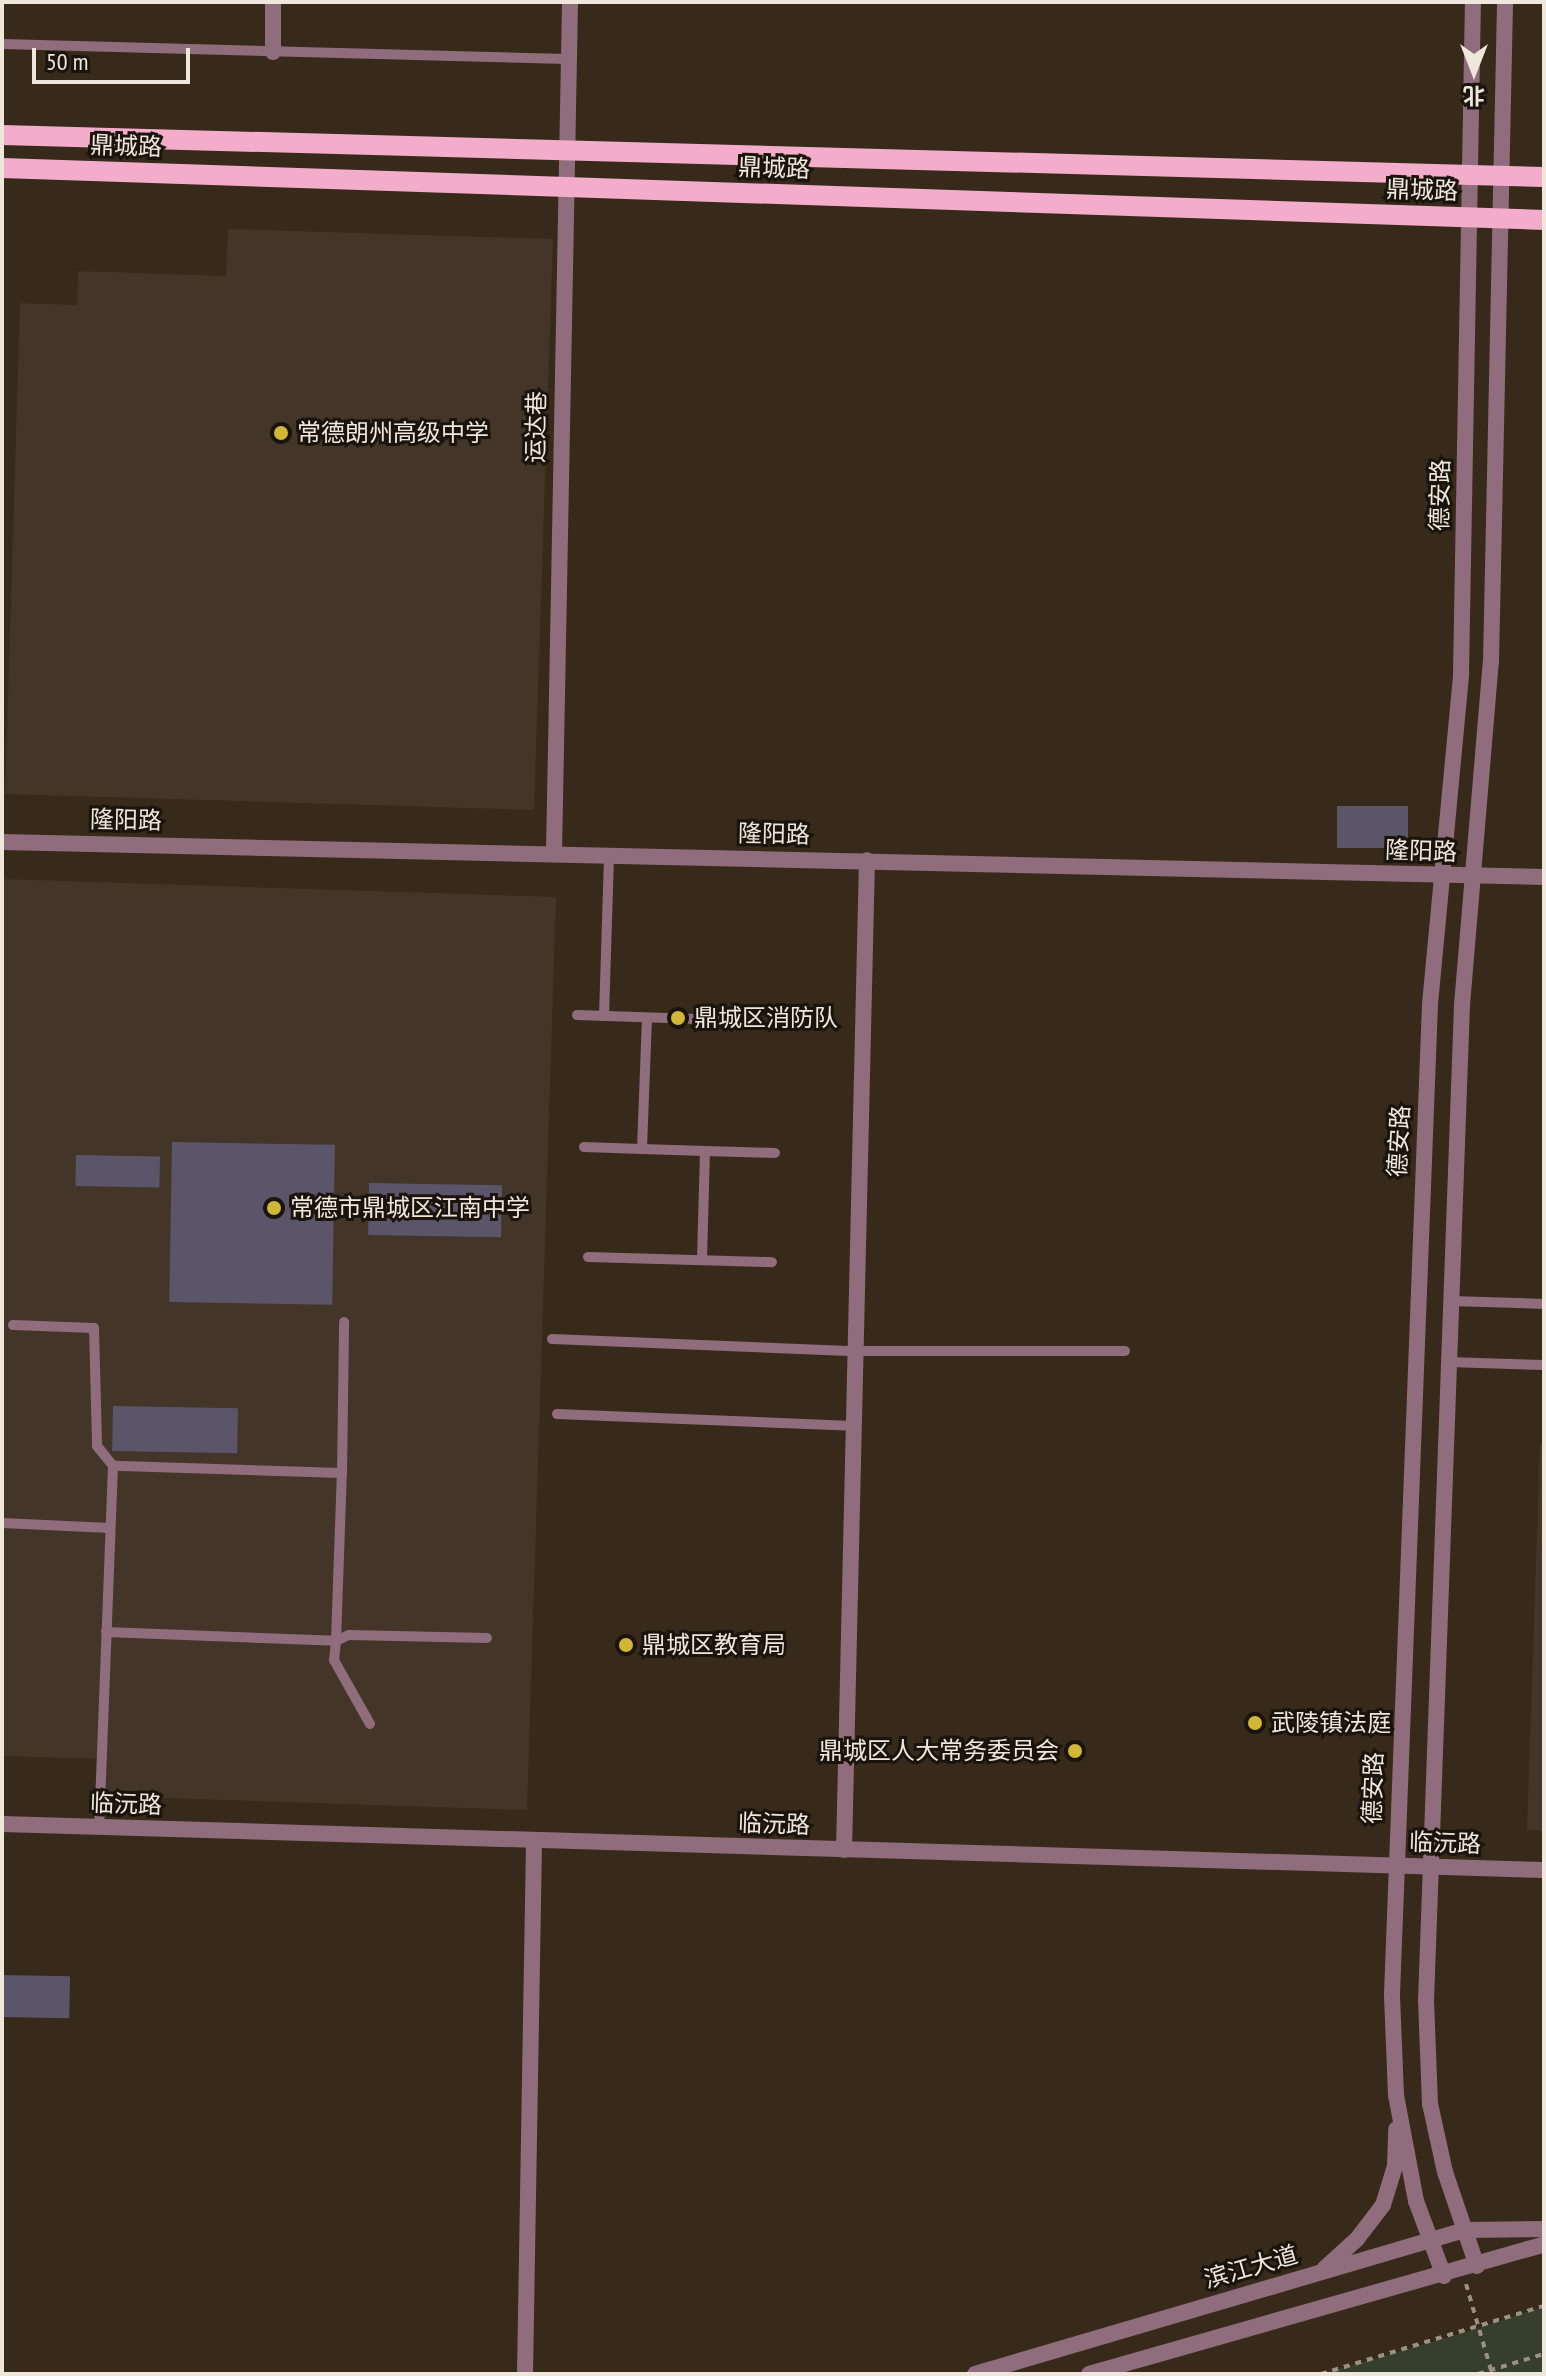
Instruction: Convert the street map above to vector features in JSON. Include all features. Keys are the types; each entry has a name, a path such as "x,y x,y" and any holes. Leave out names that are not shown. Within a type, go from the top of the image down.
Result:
{"main road":[{"name":"鼎城路","path":"2,135 566,154 1544,177"},
{"name":"鼎城路","path":"2,168 1544,220"}],"street":[{"path":"273,2 273,52"},
{"name":"运达巷","path":"554,853 564,187 570,2"},
{"name":"德安路","path":"1444,2276 1429,2240 1396,2095 1395,1866 1429,1019 1461,673 1473,2"},
{"path":"1470,2268 1465,2230 1430,2104 1429,1867 1448,1362 1472,876 1491,662 1505,2"},
{"name":"隆阳路","path":"2,842 1544,877"},
{"path":"844,1850 867,860"},
{"name":"临沅路","path":"2,1824 1544,1870"},
{"path":"525,2374 534,1841"},
{"path":"1322,2272 1357,2239 1383,2205 1395,2166 1396,2095"},
{"name":"滨江大道","path":"975,2374 1465,2230 1544,2229"},
{"path":"1089,2374 1444,2276 1544,2244"}],"lane":[{"path":"2,44 568,59"},
{"path":"604,1016 609,854"},
{"path":"577,1015 756,1021"},
{"path":"642,1149 647,1018"},
{"path":"584,1147 775,1153"},
{"path":"702,1260 705,1151"},
{"path":"588,1257 772,1262"},
{"path":"1451,1301 1544,1304"},
{"path":"344,1322 342,1473 334,1660 370,1724"},
{"path":"13,1325 94,1328 97,1446 113,1466 99,1828"},
{"path":"552,1339 855,1351 1125,1351"},
{"path":"1448,1362 1544,1365"},
{"path":"557,1414 853,1426"},
{"path":"113,1466 342,1473"},
{"path":"2,1523 110,1528"},
{"path":"106,1632 336,1641 349,1635 487,1638"}],"path":[{"path":"1470,2268 1491,2370"},
{"path":"1321,2374 1544,2306"},
{"path":"1478,2374 1544,2354"}],"shaded area":[{"name":"常德朗州高级中学","path":"228,229 553,239 534,810 5,794 20,303 77,305 78,271 226,276"},
{"name":"常德市鼎城区江南中学","path":"3,879 556,897 527,1810 103,1796 104,1759 2,1756"},
{"path":"1540,1443 1544,1443 1544,1831 1527,1830"}],"green space":[{"path":"1544,2306 1544,2374 1321,2374 1470,2331"}],"building":[{"path":"1337,806 1408,806 1408,848 1337,848"},
{"path":"172,1142 335,1145 332,1305 169,1302"},
{"path":"76,1155 160,1156 159,1187 75,1186"},
{"path":"369,1183 502,1185 501,1237 368,1235"},
{"path":"113,1406 238,1408 237,1453 112,1451"},
{"path":"2,1975 70,1976 69,2018 2,2017"}],"place":[{"name":"常德朗州高级中学","path":"281,433"},
{"name":"鼎城区消防队","path":"678,1018"},
{"name":"常德市鼎城区江南中学","path":"274,1208"},
{"name":"鼎城区教育局","path":"626,1645"},
{"name":"武陵镇法庭","path":"1255,1723"},
{"name":"鼎城区人大常务委员会","path":"1075,1751"}]}
